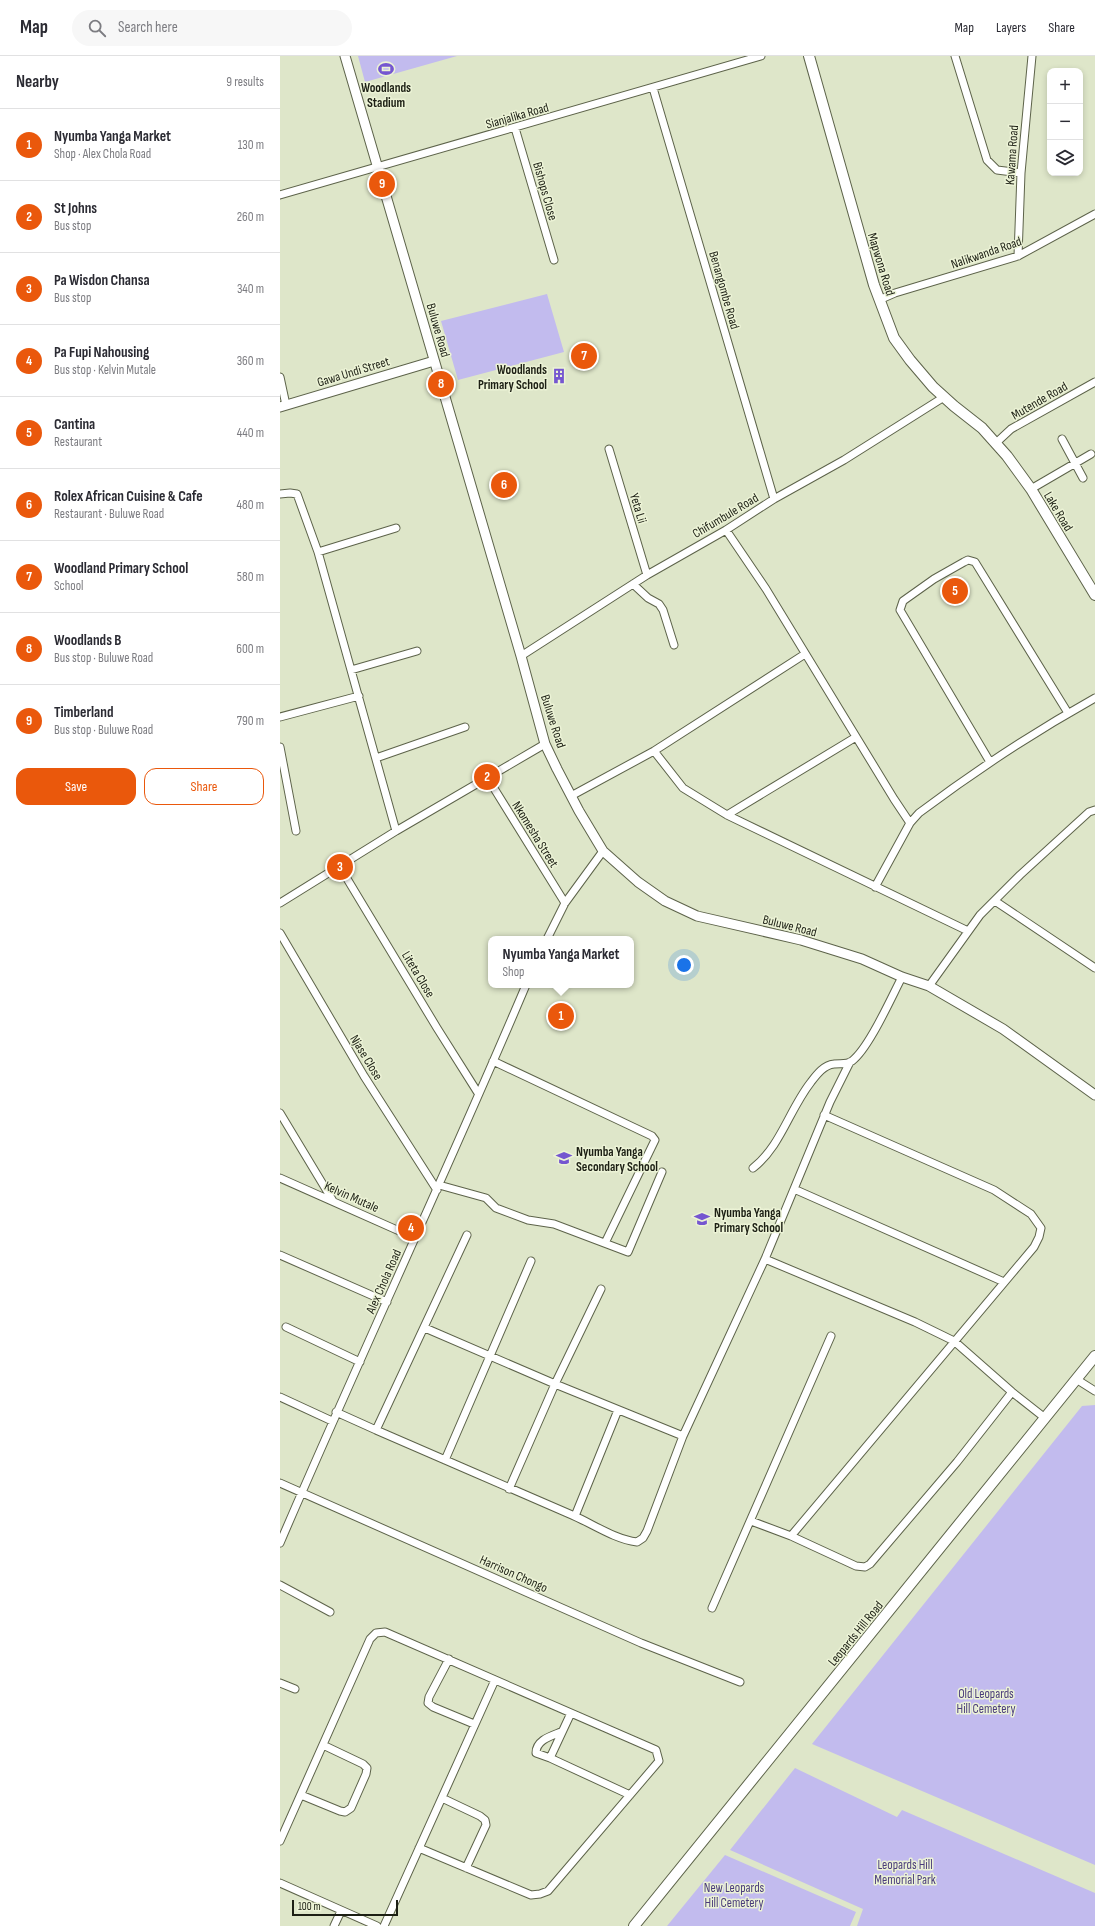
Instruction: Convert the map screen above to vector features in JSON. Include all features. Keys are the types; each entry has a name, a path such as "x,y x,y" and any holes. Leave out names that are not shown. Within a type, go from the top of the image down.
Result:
{"main road":[{"name":"Mapwona Road","path":"808,56 880,300 894,338 901,349 944,397 996,443"},
{"name":"Lake Road","path":"996,443 1031,489 1095,595"},
{"name":"Leopards Hill Road","path":"634,1926 1095,1356"}],"street":[{"name":"Buluwe Road","path":"345,56 521,656 545,744 571,796 604,851 652,893 685,911 720,922 802,940 862,959 902,977 929,986 1003,1029 1095,1095"},
{"name":"Sianjalika Road","path":"280,195 761,56"},
{"path":"955,56 987,160 998,170 1021,173"},
{"name":"Kawama Road","path":"1018,256 1021,173 1032,56"},
{"name":"Benangombe Road","path":"653,88 774,499"},
{"name":"Bishops Close","path":"515,128 554,260"},
{"name":"Nalikwanda Road","path":"880,300 895,293 1018,256 1095,214"},
{"name":"Gawa Undi Street","path":"283,406 434,361"},
{"path":"280,377 283,406"},
{"name":"Mutende Road","path":"996,443 1011,429 1095,382"},
{"name":"Chifumbule Road","path":"521,656 647,575 726,530 774,499 844,460 944,397"},
{"path":"1062,439 1083,478"},
{"name":"Yeta Lii","path":"609,449 647,575"},
{"path":"1031,489 1091,454"},
{"path":"280,494 297,494 318,552 396,831"},
{"path":"318,552 396,528"},
{"path":"726,530 766,589 910,823"},
{"path":"990,762 900,610 903,601 934,579 968,560 975,562 1068,713"},
{"path":"633,584 648,598 659,604 663,610 674,645"},
{"path":"351,670 417,651"},
{"path":"571,796 654,751 805,654"},
{"path":"280,717 359,696"},
{"path":"874,887 910,823 918,813 990,762 1068,713 1095,698"},
{"path":"376,758 465,727"},
{"path":"727,815 856,737"},
{"path":"280,903 396,831 545,744"},
{"path":"280,747 296,831"},
{"path":"654,751 683,788 727,815 968,931"},
{"name":"Nkomesha Street","path":"487,777 565,903"},
{"path":"929,986 980,915 1020,874 1088,812 1095,810"},
{"path":"548,936 565,903 604,851"},
{"name":"Liteta Close","path":"340,867 478,1093"},
{"path":"995,901 1095,968"},
{"name":"Njase Close","path":"280,933 364,1076 438,1188"},
{"path":"336,1412 508,1489 575,1516 627,1541 637,1542 643,1538 683,1436 765,1259 824,1115 850,1062 871,1035 902,977"},
{"name":"Alex Chola Road","path":"280,1543 332,1421 438,1188 525,988"},
{"path":"493,1061 652,1136 654,1140 606,1243"},
{"path":"753,1168 773,1147 804,1092 818,1073 830,1064 850,1062"},
{"path":"280,1113 333,1200"},
{"path":"791,1536 1034,1247 1039,1238 1041,1228 1031,1214 994,1190 824,1115"},
{"path":"438,1188 486,1198 496,1208 528,1220 554,1224 628,1252 662,1172"},
{"name":"Kelvin Mutale","path":"280,1178 333,1200 415,1238"},
{"path":"794,1190 1004,1282"},
{"path":"376,1430 425,1328 467,1235"},
{"path":"280,1255 387,1302"},
{"path":"765,1259 915,1322 954,1341 1012,1392 1045,1418"},
{"path":"445,1460 489,1354 531,1261"},
{"path":"508,1489 555,1384 601,1289"},
{"path":"286,1327 360,1362"},
{"path":"425,1328 489,1354 555,1384 683,1436"},
{"path":"712,1608 831,1336"},
{"path":"1076,1379 1095,1391"},
{"path":"750,1521 791,1536 856,1566 865,1566 870,1564 957,1462 1012,1392"},
{"path":"280,1397 332,1421"},
{"path":"575,1516 618,1410"},
{"name":"Harrison Chongo","path":"280,1483 641,1643 740,1682"},
{"path":"280,1585 330,1612"},
{"path":"280,1841 370,1639 376,1633 385,1632 656,1750 659,1760 548,1891 531,1895 419,1848"},
{"path":"448,1659 428,1696 428,1703 432,1707 474,1724"},
{"path":"384,1926 495,1680"},
{"path":"280,1683 295,1689"},
{"path":"550,1758 571,1713"},
{"path":"561,1732 543,1740 536,1750 536,1753 630,1795"},
{"path":"301,1795 345,1812 351,1808 366,1774 367,1768 363,1764 323,1745"},
{"path":"442,1798 480,1816 485,1820 486,1825 466,1868"},
{"path":"280,1883 377,1926"},
{"path":"334,1926 341,1911"}],"green space":[{"name":"Woodlands Stadium","path":"358,56 457,56 365,82"},
{"path":"547,294 564,352 458,380 441,321"},
{"name":"Old Leopards Hill Cemetery","path":"1095,1405 1095,1865 812,1744 1082,1406"},
{"name":"Leopards Hill Memorial Park","path":"795,1768 897,1817 902,1810 1095,1893 1095,1926 857,1926 863,1909 730,1850"},
{"name":"New Leopards Hill Cemetery","path":"725,1855 856,1912 850,1926 667,1926"}],"place":[{"name":"Woodlands Stadium","path":"386,69"},
{"name":"Timberland","path":"382,184"},
{"name":"Woodland Primary School","path":"584,356"},
{"name":"Woodlands Primary School","path":"559,376"},
{"name":"Woodlands B","path":"441,384"},
{"name":"Rolex African Cuisine & Cafe","path":"504,485"},
{"name":"Cantina","path":"955,591"},
{"name":"St Johns","path":"487,777"},
{"name":"Pa Wisdon Chansa","path":"340,867"},
{"name":"Nyumba Yanga Market","path":"561,1016"},
{"name":"Nyumba Yanga Secondary School","path":"564,1158"},
{"name":"Nyumba Yanga Primary School","path":"702,1219"},
{"name":"Pa Fupi Nahousing","path":"411,1228"}]}
